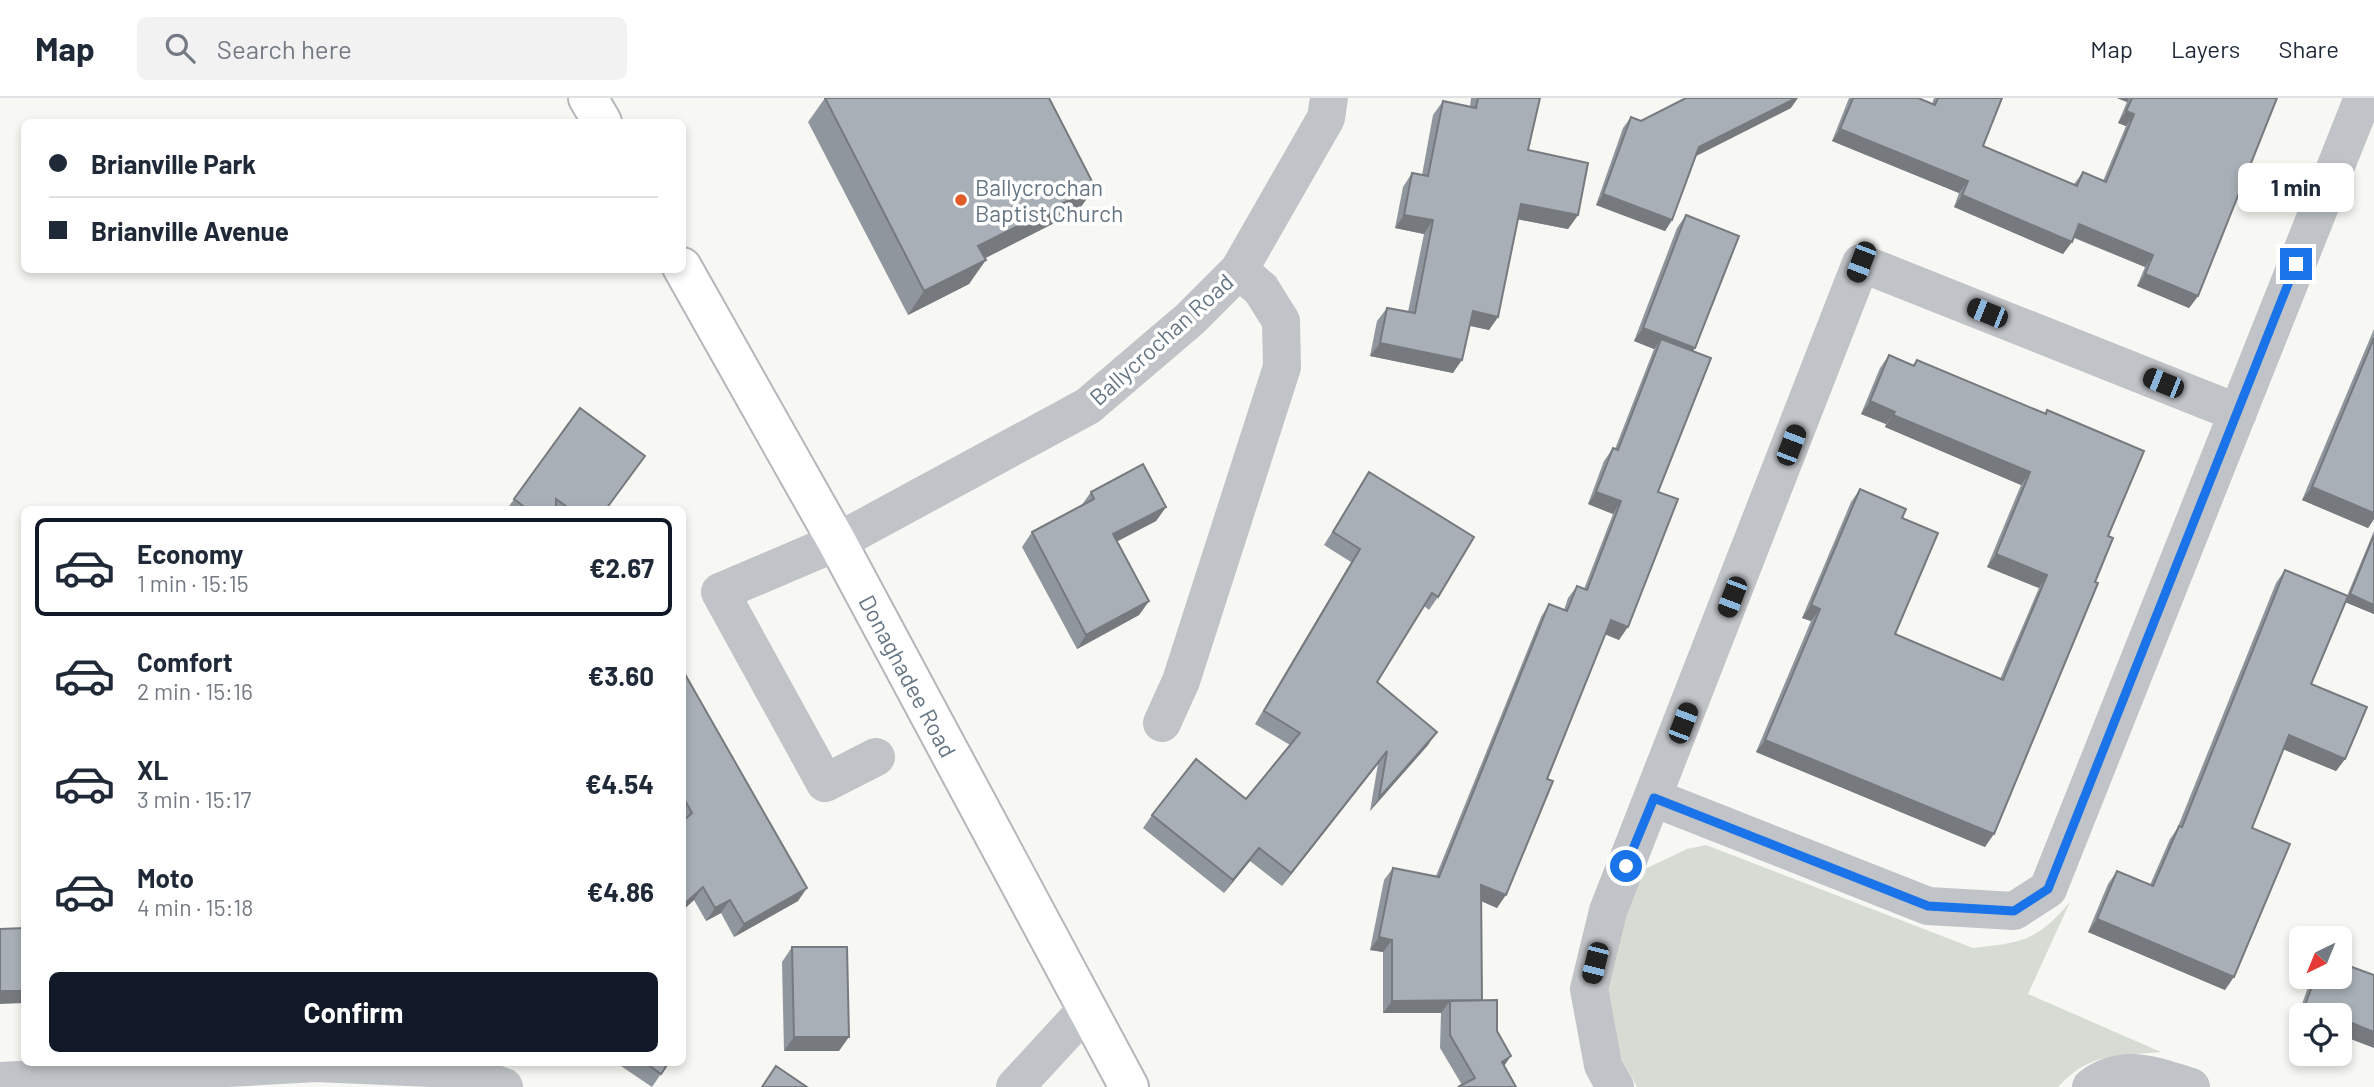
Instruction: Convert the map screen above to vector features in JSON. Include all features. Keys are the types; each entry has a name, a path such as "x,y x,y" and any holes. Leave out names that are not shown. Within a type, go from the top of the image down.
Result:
{"main road":[{"path":"588,98 600,119"},
{"name":"Donaghadee Road","path":"685,273 837,542 1129,1087"}],"street":[{"name":"Ballycrochan Road","path":"876,757 825,783 720,592 837,542 1088,406 1190,319 1239,270 1326,118 1329,98"},
{"path":"1654,798 1928,906 2014,911 2048,889 2363,98"},
{"path":"1615,1087 1603,1065 1589,989 1608,911 1861,262 2238,413"},
{"path":"1162,723 1181,681 1282,366 1282,321 1261,289 1239,270"},
{"path":"1015,1087 1086,1010"},
{"path":"3,1083 269,1066"},
{"path":"385,1066 454,1069 504,1087"},
{"path":"2091,1087 2105,1076 2142,1071 2191,1087"}],"shaded area":[{"path":"1706,845 1973,948 2017,942 2027,938 2048,925 2070,902 2028,994 2161,1052 2118,1056 2093,1062 2081,1067 2058,1087 1637,1087 1606,1030 1610,951 1645,869 1687,849"}],"building":[{"name":"Ballycrochan Baptist Church","path":"825,98 1049,98 1095,187 978,246 986,260 924,291"},
{"path":"1478,98 1540,98 1528,150 1588,163 1578,215 1521,204 1498,317 1473,311 1462,360 1380,343 1387,308 1415,313 1433,220 1404,215 1412,173 1428,176 1443,101 1476,108"},
{"path":"1686,98 1796,98 1699,147 1672,220 1603,194 1631,117 1641,121"},
{"path":"1853,98 1918,98 1935,105 1938,98 2002,98 1983,146 2077,186 2083,172 2106,182 2134,114 2126,111 2132,98 2277,98 2198,296 2145,274 2153,255 2079,224 2072,242 1962,195 1968,181 1840,129"},
{"path":"1686,215 1739,236 1695,348 1643,328"},
{"path":"2374,338 2374,513 2312,487"},
{"path":"1661,339 1711,358 1658,492 1678,499 1628,627 1611,620 1547,779 1553,781 1506,895 1481,885 1482,1000 1392,1001 1392,940 1379,937 1393,868 1439,877 1549,604 1567,611 1577,586 1587,590 1621,501 1596,492 1613,448 1618,450"},
{"path":"1889,355 1914,366 1917,360 2046,414 2047,410 2144,451 2108,536 2113,538 2095,582 2098,583 1994,834 1765,740 1820,609 1811,605 1860,489 1906,509 1902,518 1938,533 1895,634 2003,680 2047,575 1996,554 2030,472 1893,415 1895,412 1870,401"},
{"path":"580,408 645,456 608,506 566,506 556,499 556,506 523,506 514,499"},
{"path":"1143,464 1166,507 1113,534 1149,601 1086,635 1032,532 1094,499 1091,492"},
{"path":"1369,472 1474,537 1438,597 1432,593 1377,682 1437,732 1379,798 1387,751 1291,873 1259,848 1233,880 1152,815 1196,759 1246,799 1300,733 1264,711 1360,549 1333,532"},
{"path":"2374,535 2374,605 2350,594"},
{"path":"2285,570 2348,596 2311,684 2367,707 2345,759 2289,735 2252,828 2290,844 2234,977 2097,919 2117,871 2153,886 2179,826 2182,827"},
{"path":"686,676 807,888 744,924 730,900 715,908 703,887 686,902 686,818 692,813 686,802"},
{"path":"21,928 21,991 0,991 0,929"},
{"path":"792,947 847,947 849,1037 794,1037"},
{"path":"2352,967 2374,975 2374,1032 2352,1023 2352,1003 2306,1003 2311,989 2352,989"},
{"path":"1497,1000 1497,1031 1511,1056 1502,1062 1516,1087 1458,1087 1475,1078 1450,1035 1450,1001"},
{"path":"650,1066 666,1066 661,1074"},
{"path":"776,1066 807,1087 762,1087"}],"place":[{"name":"Ballycrochan Baptist Church","path":"961,200"}],"route":[{"path":"1626,866 1654,798 1928,906 2014,911 2048,889 2296,264"}]}
